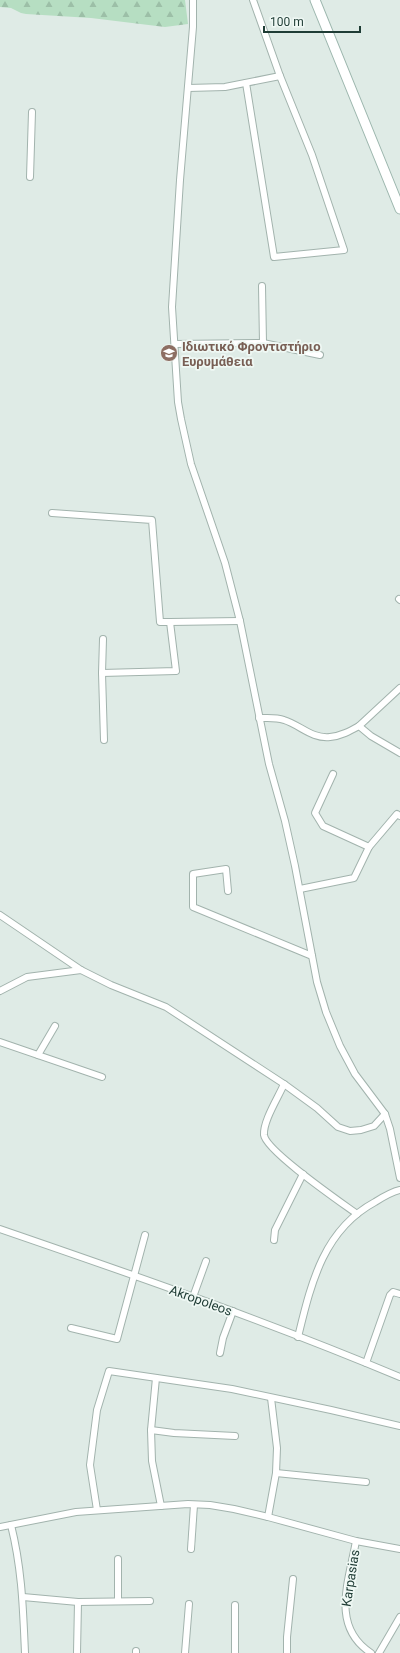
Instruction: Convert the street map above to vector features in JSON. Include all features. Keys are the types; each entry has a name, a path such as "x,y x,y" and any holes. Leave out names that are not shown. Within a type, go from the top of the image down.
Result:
{"main road":[{"path":"315,0 400,209"}],"street":[{"path":"193,0 194,27 180,180 172,307 178,402 191,464 225,563 240,621 269,764 285,822 300,889 317,982 326,1012 340,1046 355,1074 385,1114 390,1129 400,1178"},
{"path":"246,83 274,257 344,250 312,155 280,76 253,0"},
{"path":"188,88 225,87 280,76"},
{"path":"30,177 32,112"},
{"path":"262,286 263,343"},
{"path":"175,344 263,343 320,355"},
{"path":"52,514 152,520 160,622 240,621"},
{"path":"102,673 176,671 170,622"},
{"path":"103,639 102,673 104,740"},
{"path":"259,718 272,717 284,720 317,736 329,738 344,734 359,726 400,688"},
{"path":"359,726 371,736 400,753"},
{"path":"333,774 314,813 323,826 369,847"},
{"path":"300,889 354,878 369,847 397,814 400,816"},
{"path":"228,891 226,869 193,874 193,907 312,956"},
{"path":"0,915 81,970 111,985 166,1007 284,1084 317,1108 338,1127 350,1131 361,1130 374,1126 385,1114"},
{"path":"0,991 27,977 81,970"},
{"path":"38,1056 55,1026"},
{"path":"0,1042 102,1077"},
{"path":"284,1084 264,1128 264,1138 275,1150 303,1174 357,1214"},
{"path":"274,1240 275,1230 303,1174"},
{"path":"298,1337 309,1294 327,1248 363,1208 394,1191 400,1190"},
{"name":"Akropoleos","path":"0,1229 233,1311 400,1377"},
{"path":"71,1328 116,1339 145,1235"},
{"path":"193,1297 206,1261"},
{"path":"366,1363 390,1295 393,1292 400,1294"},
{"path":"220,1353 225,1332 233,1311"},
{"path":"97,1510 90,1465 97,1410 109,1371 232,1389 400,1426"},
{"path":"156,1378 152,1430 152,1461 161,1506"},
{"path":"268,1517 276,1473 277,1448 271,1398"},
{"path":"152,1430 174,1434 235,1436"},
{"path":"276,1473 366,1482"},
{"path":"191,1548 194,1505"},
{"path":"0,1527 76,1512 194,1505 234,1509 356,1541 400,1549"},
{"path":"12,1525 19,1556 23,1597 25,1653"},
{"name":"Karpasias","path":"356,1541 345,1602 345,1618 350,1631 371,1653"},
{"path":"118,1559 118,1601"},
{"path":"287,1653 287,1637 294,1580"},
{"path":"23,1597 78,1602 150,1601"},
{"path":"77,1653 78,1602"},
{"path":"185,1653 188,1604"},
{"path":"235,1605 235,1653"},
{"path":"379,1653 400,1617"}],"green space":[{"path":"0,0 185,0 188,24 165,27 91,18 26,14 11,8 0,7"}],"place":[{"name":"Ιδιωτικό Φροντιστήριο Ευρυμάθεια","path":"169,353"}]}
